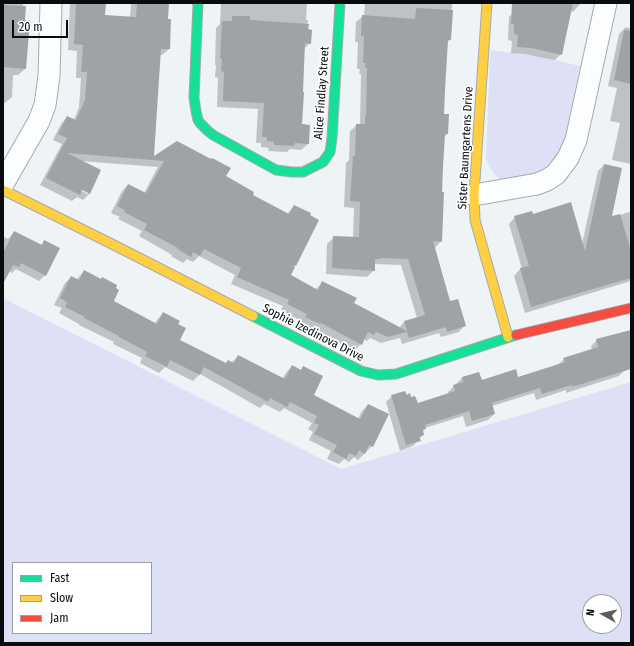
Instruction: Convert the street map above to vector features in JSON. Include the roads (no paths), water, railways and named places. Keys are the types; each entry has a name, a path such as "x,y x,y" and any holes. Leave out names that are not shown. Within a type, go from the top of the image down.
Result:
{"street":[{"path":"3,184 39,121 45,105 52,3"},
{"name":"Alice Findlay Street","path":"198,3 194,98 195,111 199,122 203,128 213,135 276,170 292,172 303,172 318,165 323,162 330,152 340,3"},
{"name":"Sister Baumgartens Drive","path":"487,3 474,195 475,220 508,337"},
{"path":"474,195 537,184 556,174 568,158 576,140 606,3"},
{"name":"Sophie Izedinova Drive","path":"3,190 361,371 372,375 380,376 404,372 508,337 631,308"}]}
